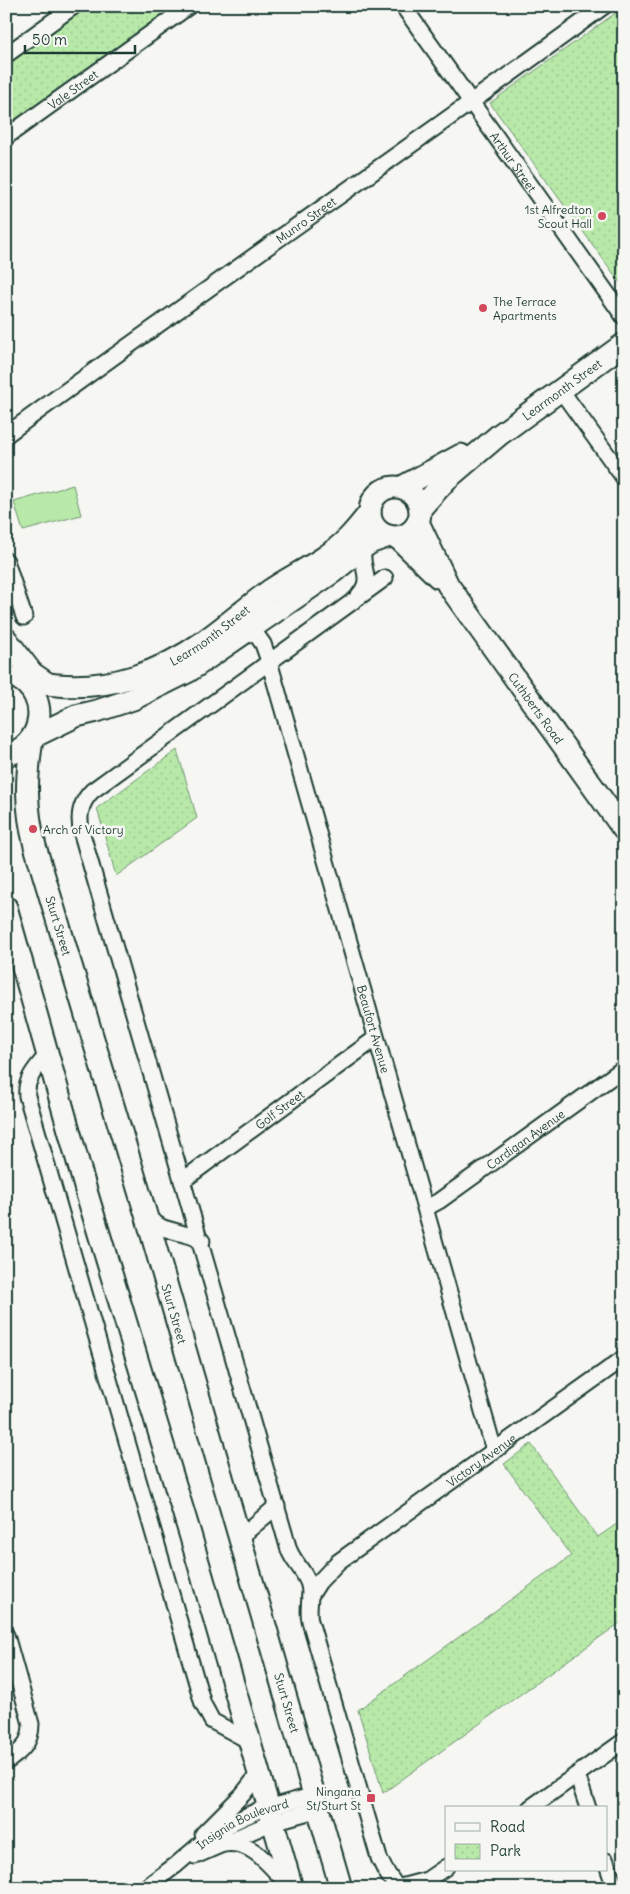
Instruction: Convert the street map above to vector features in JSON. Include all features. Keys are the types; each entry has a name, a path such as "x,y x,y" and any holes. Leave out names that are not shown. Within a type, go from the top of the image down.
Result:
{"main road":[{"name":"Learmonth Street","path":"419,516 446,480 499,435 624,344"},
{"name":"Learmonth Street","path":"402,487 499,435"},
{"path":"402,487 415,496 419,516 410,532 393,536 383,534 373,525 370,512 371,504 380,491 387,488 402,487"},
{"name":"Learmonth Street","path":"6,755 23,748 33,738 76,716 97,712 148,693 189,671 246,620 271,590 313,564 348,538 370,512"},
{"name":"Cuthberts Road","path":"419,516 448,585"},
{"name":"Learmonth Street","path":"10,675 48,684 71,686 104,684 144,674 180,658 333,572 372,542 393,536"},
{"name":"Cuthberts Road","path":"393,536 448,585 624,830"},
{"path":"6,639 32,673 48,684"},
{"name":"Sturt Street","path":"10,675 29,688 37,702 39,719 33,738 27,774 26,792 30,827 147,1218 341,1888"},
{"path":"6,907 47,1055 260,1772 292,1888"}],"street":[{"path":"6,55 74,6"},
{"name":"Vale Street","path":"6,137 189,6"},
{"name":"Arthur Street","path":"404,6 624,317"},
{"name":"Munro Street","path":"6,435 119,351 471,103 604,6"},
{"path":"560,389 624,478"},
{"path":"355,599 364,590 367,581 362,557 364,548"},
{"path":"6,561 24,617"},
{"path":"384,578 92,791 82,804 79,817 82,834 182,1180 202,1241 289,1550 309,1585 308,1610 310,1621 381,1864 397,1888 420,1883 441,1871"},
{"name":"Beaufort Avenue","path":"246,620 263,644 269,661 494,1450"},
{"name":"Golf Street","path":"182,1180 376,1038"},
{"path":"47,1055 27,1082 27,1096 203,1704 212,1721 251,1742"},
{"name":"Cardigan Avenue","path":"426,1208 439,1201 624,1068"},
{"path":"147,1218 163,1228 202,1241"},
{"name":"Victory Avenue","path":"310,1596 319,1582 338,1562 624,1358"},
{"path":"239,1538 277,1506"},
{"name":"Victory Avenue","path":"302,1571 322,1569 338,1562"},
{"path":"6,1635 31,1724 26,1746 6,1762"},
{"path":"533,1806 624,1741"},
{"path":"178,1864 212,1824 247,1790 260,1772"},
{"path":"577,1775 587,1806"},
{"name":"Insignia Boulevard","path":"178,1864 214,1847 271,1815 317,1802"},
{"name":"Insignia Boulevard","path":"145,1888 228,1824 257,1811 271,1815"},
{"path":"214,1847 233,1843 248,1847 259,1855 292,1888"},
{"path":"608,1867 615,1888"},
{"path":"422,1888 441,1871"}],"green space":[{"path":"84,6 180,6 6,130 6,61"},
{"path":"624,7 624,288 490,103"},
{"path":"73,485 81,515 23,531 14,502"},
{"path":"177,750 197,818 116,876 97,808"},
{"path":"531,1444 598,1537 624,1519 624,1620 383,1793 358,1710 571,1556 504,1464"}],"place":[{"name":"1st Alfredton Scout Hall","path":"602,216"},
{"name":"The Terrace Apartments","path":"483,308"},
{"name":"Arch of Victory","path":"33,829"},
{"name":"Ningana St/Sturt St","path":"371,1798"}]}
